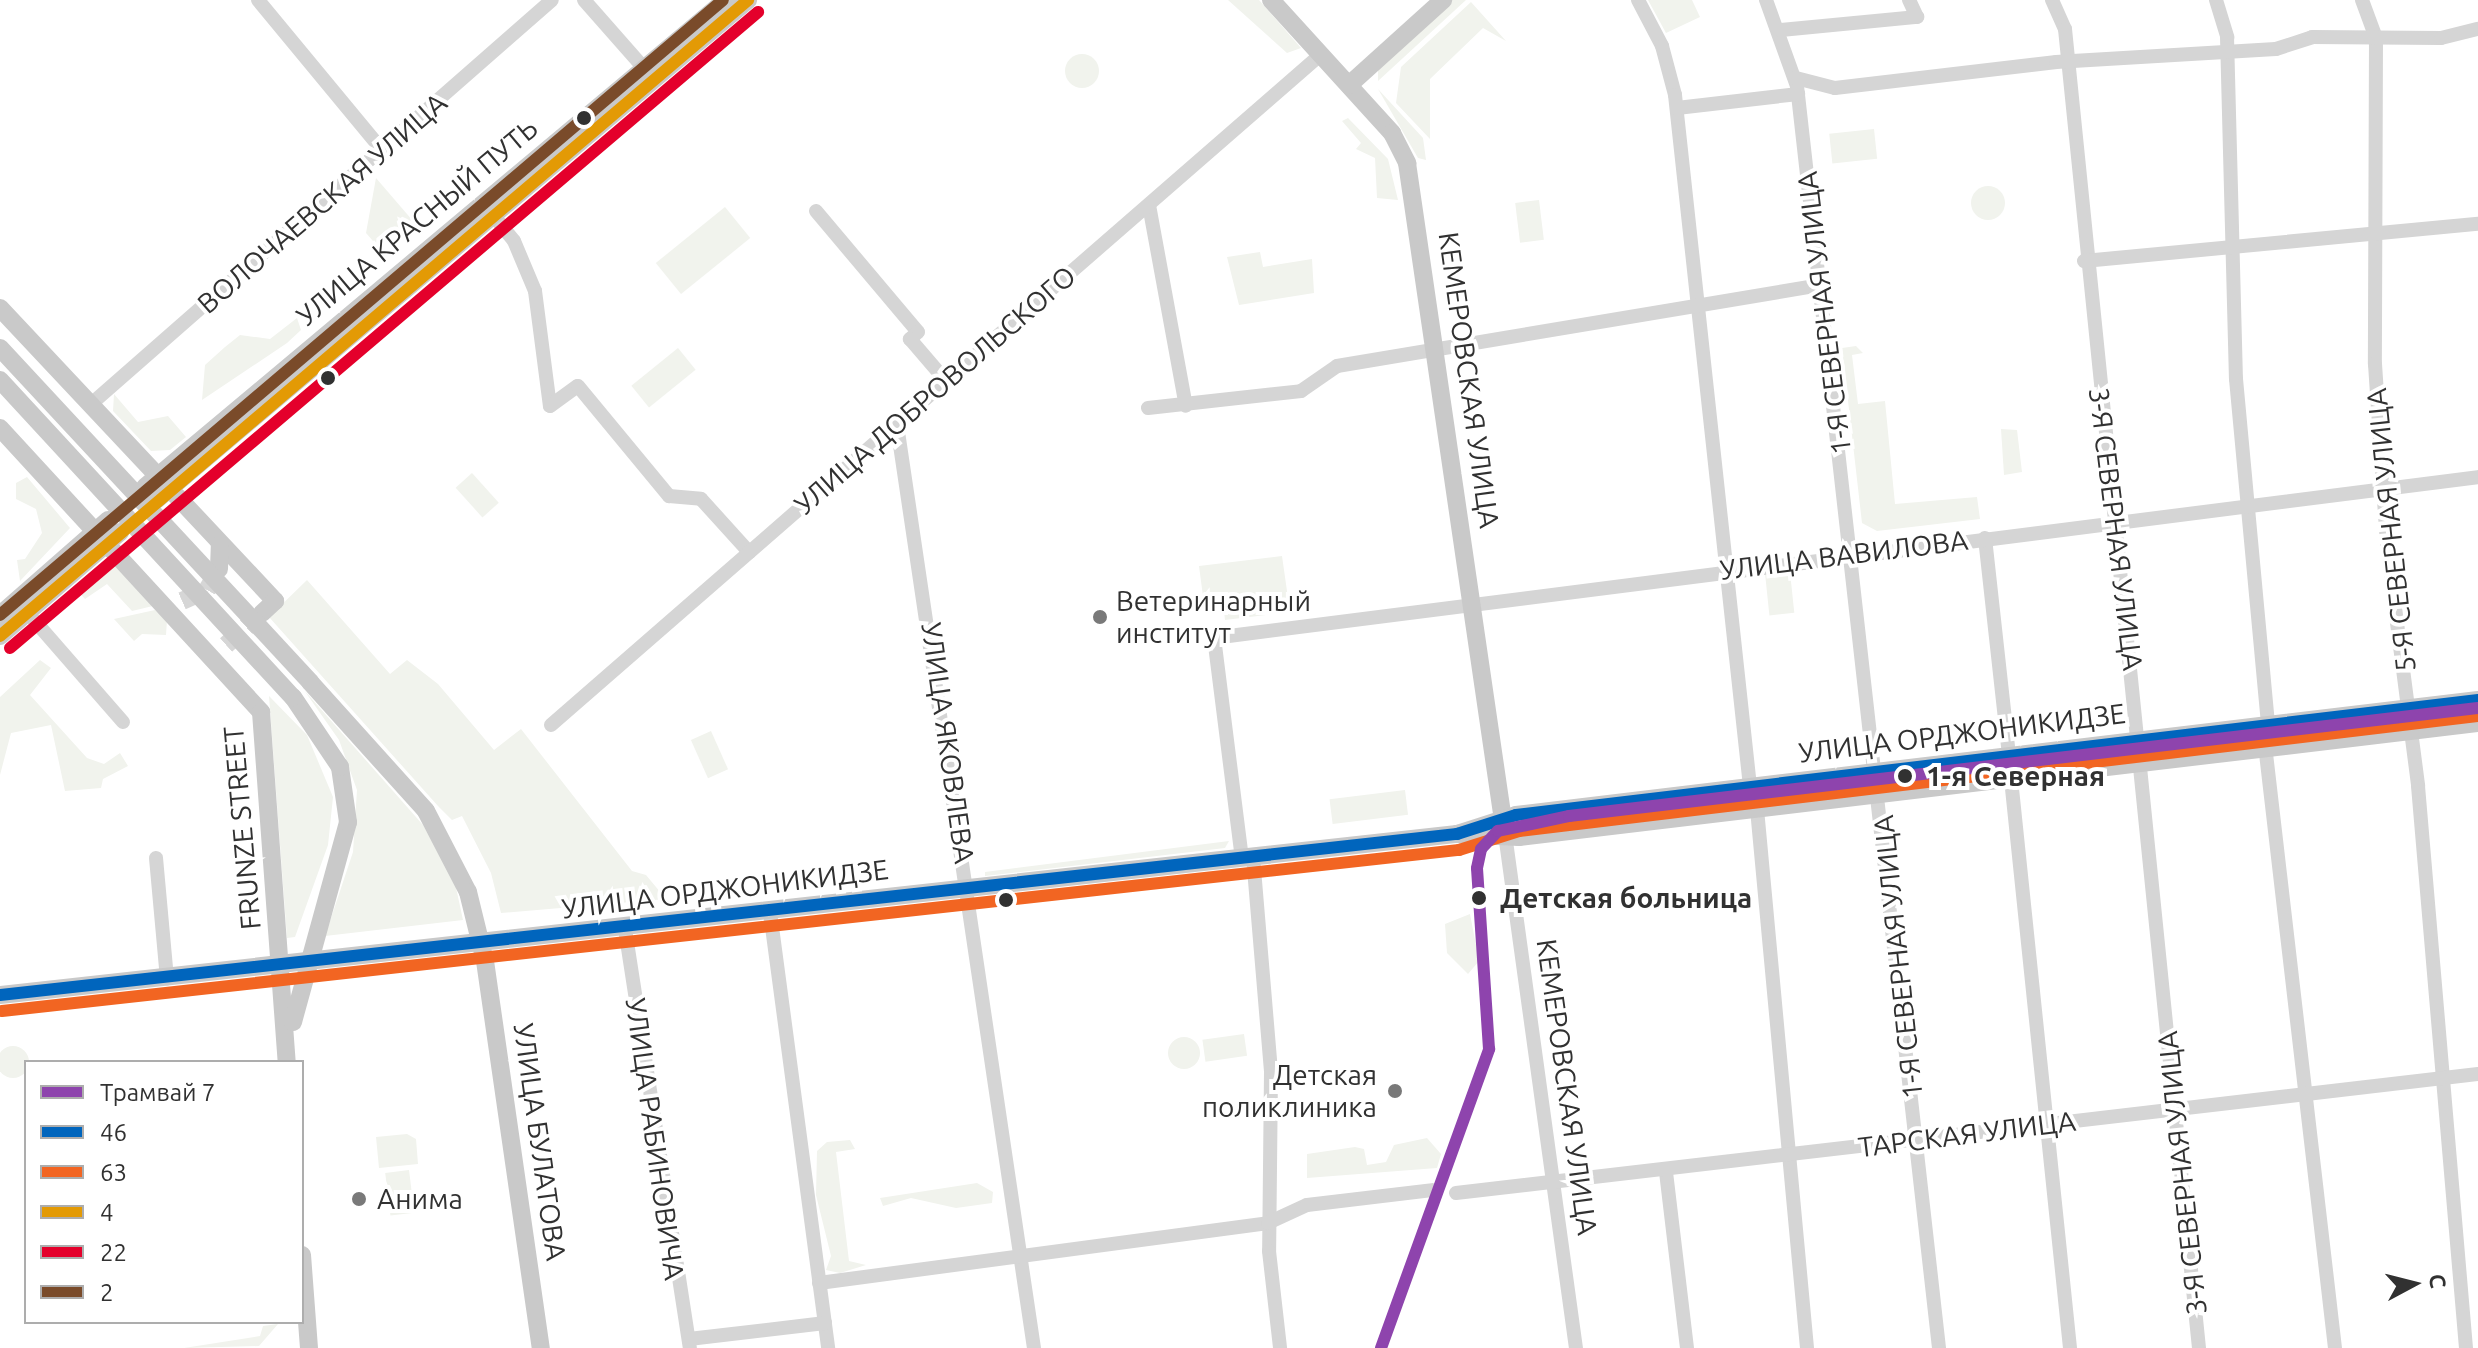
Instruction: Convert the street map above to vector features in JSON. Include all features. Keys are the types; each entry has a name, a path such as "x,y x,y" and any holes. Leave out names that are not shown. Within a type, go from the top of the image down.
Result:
{"main road":[{"name":"УЛИЦА КРАСНЫЙ ПУТЬ","path":"157,488 493,215 726,0"},
{"name":"УЛИЦА КРАСНЫЙ ПУТЬ","path":"157,488 650,73 748,0"},
{"name":"КЕМЕРОВСКАЯ УЛИЦА","path":"1271,0 1392,133 1407,163 1475,604 1504,826"},
{"path":"1349,85 1443,0"},
{"path":"0,308 90,405 157,488 220,544 268,607"},
{"name":"УЛИЦА БУЛАТОВА","path":"0,348 310,682 440,831 482,945 541,1348"},
{"path":"0,380 293,697 340,767 348,822 305,964 287,1060"},
{"name":"FRUNZE STREET","path":"0,428 108,531 158,596 220,650 251,694 267,731 287,1060"},
{"path":"0,636 108,531"},
{"path":"0,615 108,531"},
{"path":"219,569 220,544"},
{"path":"158,596 182,601"},
{"name":"УЛИЦА ОРДЖОНИКИДЗЕ","path":"1504,826 1757,809 1878,781 2009,756 2478,700"},
{"name":"УЛИЦА ОРДЖОНИКИДЗЕ","path":"0,995 482,945 1457,834 1750,787 2011,779 2265,745 2478,723"},
{"path":"304,1282 309,1348"}],"street":[{"path":"258,0 383,151"},
{"name":"ВОЛОЧАЕВСКАЯ УЛИЦА","path":"90,405 552,0"},
{"path":"584,0 650,73"},
{"path":"1638,0 1662,46 1677,108 1750,787"},
{"name":"1-Я СЕВЕРНАЯ УЛИЦА","path":"1766,0 1781,30 1796,78 1878,781 1939,1348"},
{"path":"1781,30 1917,17 1909,0"},
{"name":"3-Я СЕВЕРНАЯ УЛИЦА","path":"2052,0 2065,29 2084,261 2139,740 2199,1348"},
{"path":"2216,0 2225,49 2231,251 2245,507 2268,725"},
{"name":"5-Я СЕВЕРНАЯ УЛИЦА","path":"2362,0 2376,38 2374,236 2377,410 2388,488 2392,594 2409,708 2441,1027 2440,1078 2466,1348"},
{"path":"1796,78 1835,88 2056,62 2068,67 2225,49 2276,49 2312,37 2441,38 2478,29"},
{"name":"УЛИЦА ДОБРОВОЛЬСКОГО","path":"551,725 1319,56"},
{"path":"1677,108 1798,94"},
{"path":"1149,205 1186,406"},
{"path":"816,211 918,332 910,339 946,381"},
{"path":"493,215 514,241 535,291 550,406 578,386 669,496 701,499 749,552"},
{"path":"2084,261 2231,251 2478,224"},
{"path":"1148,408 1301,391 1337,366 1698,302 1821,285"},
{"name":"УЛИЦА ЯКОВЛЕВА","path":"897,425 970,890 1034,1348"},
{"name":"УЛИЦА ВАВИЛОВА","path":"1247,858 1215,644 1221,637 1852,553 2478,477"},
{"path":"1985,538 2009,756"},
{"path":"27,612 123,722"},
{"path":"2265,745 2335,1348"},
{"path":"2011,779 2070,1348"},
{"path":"1757,809 1807,1348"},
{"name":"КЕМЕРОВСКАЯ УЛИЦА","path":"1504,826 1576,1348"},
{"path":"156,858 167,979"},
{"path":"1247,858 1271,1072 1268,1223 1280,1348"},
{"path":"770,912 828,1348"},
{"name":"УЛИЦА РАБИНОВИЧА","path":"625,929 690,1343"},
{"name":"ТАРСКАЯ УЛИЦА","path":"1456,1193 1666,1172 2478,1074"},
{"path":"1666,1172 1687,1348"},
{"path":"819,1283 1268,1223 1307,1205 1432,1190"},
{"path":"690,1343 825,1323"}],"shaded area":[{"path":"1228,0 1259,0 1301,48 1287,53"},
{"path":"1452,0 1466,0 1378,81 1378,68"},
{"path":"1648,0 1692,0 1700,17 1666,33"},
{"path":"1471,2 1506,41 1483,28 1430,79 1430,139 1396,103 1401,67"},
{"path":"1082,54 1094,59 1099,71 1094,83 1082,88 1070,83 1065,71 1070,59"},
{"path":"1378,89 1423,138 1426,160 1418,158"},
{"path":"1348,118 1388,159 1398,200 1377,198 1375,158 1356,149 1361,143 1342,121"},
{"path":"1874,129 1877,159 1832,164 1829,134"},
{"path":"376,178 413,221 380,249 366,233"},
{"path":"1988,186 2000,191 2005,203 2000,215 1988,220 1976,215 1971,203 1976,191"},
{"path":"1539,200 1544,240 1520,243 1515,203"},
{"path":"725,207 750,238 681,294 656,263"},
{"path":"1260,252 1263,267 1312,259 1314,293 1239,305 1227,257"},
{"path":"297,318 301,330 287,343 202,400 205,365 225,347 240,335 270,339"},
{"path":"1856,346 1863,353 1852,355 1858,404 1885,401 1895,504 1977,497 1980,519 1877,531 1862,523 1842,348"},
{"path":"678,348 696,370 649,408 631,386"},
{"path":"114,394 138,422 168,416 186,437 170,450 151,451 113,411"},
{"path":"2001,429 2017,430 2022,472 2004,475"},
{"path":"472,473 499,503 482,517 456,488"},
{"path":"27,477 70,528 20,581 17,560 25,559 42,533 36,509 16,499 16,483"},
{"path":"1282,556 1290,612 1225,620 1223,601 1204,604 1199,566"},
{"path":"113,564 119,566 157,605 132,611 107,584 85,599 76,589"},
{"path":"1790,572 1794,613 1769,615 1765,575"},
{"path":"307,580 390,674 407,660 438,684 494,750 521,729 632,871 646,875 666,899 501,913 491,873 462,816 452,820 438,806 269,617"},
{"path":"155,610 167,620 166,635 142,634 134,641 114,619"},
{"path":"40,660 51,668 30,695 87,758 104,764 120,753 128,766 103,779 101,788 65,791 51,725 11,733 0,775 0,697"},
{"path":"304,690 423,825 455,883 463,920 325,936 353,852 357,790 339,740"},
{"path":"269,696 307,735 333,797 328,845 295,937 287,938"},
{"path":"711,731 728,769 708,778 691,740"},
{"path":"1405,790 1408,815 1333,824 1330,799"},
{"path":"1229,841 1225,848 985,876 985,872"},
{"path":"1470,914 1479,961 1468,974 1447,953 1445,924"},
{"path":"1244,1034 1247,1056 1205,1062 1202,1040"},
{"path":"1184,1037 1195,1042 1200,1053 1195,1064 1184,1069 1173,1064 1168,1053 1173,1042"},
{"path":"7,1048 19,1048 27,1056 24,1073 19,1076 7,1076 -1,1068 -1,1056"},
{"path":"407,1134 416,1139 418,1164 379,1168 376,1137"},
{"path":"1427,1138 1441,1154 1437,1168 1307,1178 1307,1154 1355,1147 1364,1149 1367,1165 1386,1162 1394,1145"},
{"path":"850,1140 855,1149 836,1152 849,1261 866,1265 840,1273 826,1270 831,1256 816,1195 817,1151 827,1142"},
{"path":"409,1170 414,1213 390,1216 385,1173"},
{"path":"977,1183 993,1192 992,1203 956,1208 911,1198 883,1206 880,1198"},
{"path":"278,1324 259,1346 184,1348 260,1336 263,1326"}],"tunnel":[{"path":"182,601 207,590 219,569"},
{"path":"226,645 262,613"}],"tram line":[{"name":"7","path":"1381,1348 1489,1049 1477,868 1481,849 1498,831 1569,816 2478,708"}],"transit line":[{"name":"2","path":"0,615 723,0"},
{"name":"4","path":"0,636 748,0"},
{"name":"22","path":"10,648 758,12"},
{"name":"46","path":"0,995 1457,834 1516,815 2478,700"},
{"name":"63","path":"2,1011 1459,850 1519,831 2478,716"}],"place":[{"name":"Ветеринарный институт","path":"1100,617"},
{"name":"1-я Северная","path":"1905,776"},
{"name":"Детская больница","path":"1479,898"},
{"name":"Детская поликлиника","path":"1395,1091"},
{"name":"Анима","path":"359,1199"}]}
